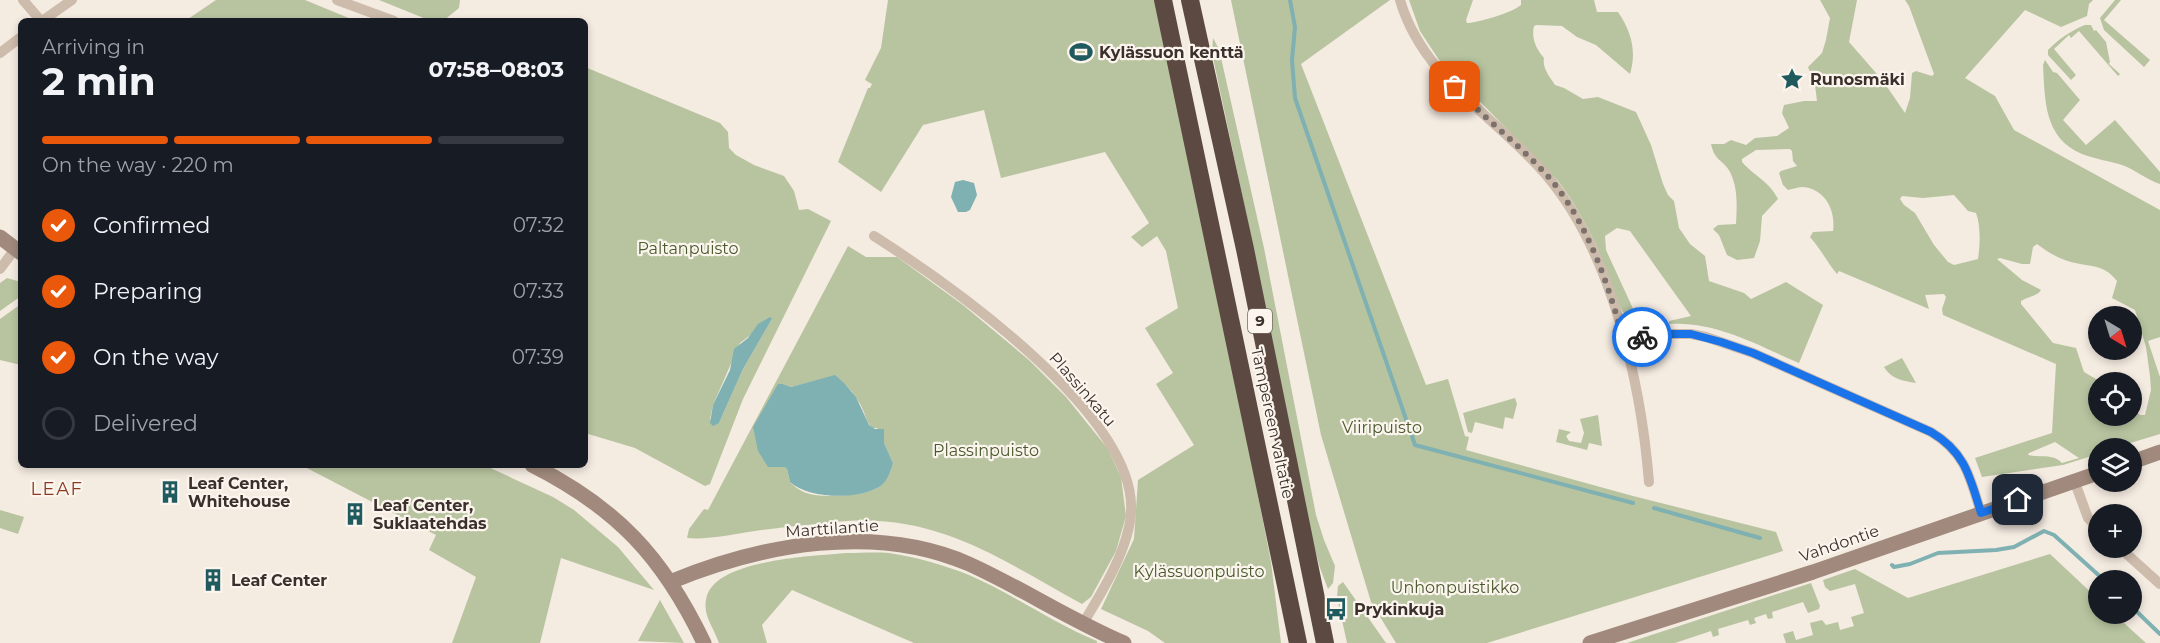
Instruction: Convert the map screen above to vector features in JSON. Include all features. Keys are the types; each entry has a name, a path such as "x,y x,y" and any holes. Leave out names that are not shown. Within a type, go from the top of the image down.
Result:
{"highway":[{"name":"Tampereen valtatie","path":"1163,0 1298,643"},
{"name":"Tampereen valtatie","path":"1190,0 1245,249 1325,643"}],"street":[{"path":"23,0 38,18"},
{"path":"45,18 72,0"},
{"path":"337,0 386,18"},
{"path":"1400,0 1422,48 1438,70 1546,174 1567,202 1592,247 1618,317 1644,431 1649,482"},
{"path":"0,53 18,39"},
{"name":"Plassinkatu","path":"874,236 950,287 1031,354 1074,398 1115,451 1127,475 1131,513 1117,559 1082,625"},
{"path":"0,237 18,251 0,269"},
{"path":"1623,339 1665,334 1691,334 1753,353 1931,432 1947,441 1960,458 1970,478 1981,513"},
{"path":"2142,458 2160,452"},
{"path":"538,468 573,487 616,519 644,547 684,604 704,643"},
{"name":"Vahdontie","path":"1590,643 1818,570 2088,476"},
{"path":"2074,480 2088,518"},
{"name":"Marttilantie","path":"670,582 722,562 764,552 846,542 890,542 939,553 969,564 1082,625 1124,643"},
{"path":"2131,558 2160,584"}],"green space":[{"path":"216,0 305,0 349,18 189,18"},
{"path":"379,0 460,0 459,8 447,18 424,18"},
{"name":"Kylässuonpuisto","path":"888,0 1156,0 1200,201 1271,562 1281,643 1165,643 1148,631 1101,609 1134,539 1138,480 1194,445 1156,384 1173,373 1145,328 1178,308 1166,251 1157,236 1142,247 1131,237 1149,223 1105,152 1001,178 984,110 923,125 881,192 838,162 868,88 872,84 865,80 881,48"},
{"path":"1231,0 1390,0 1301,64 1426,385 1448,379 1465,436 1469,437 1466,450 1776,532 1783,551 1487,643 1396,643 1371,602 1321,435"},
{"path":"1409,0 1473,0 1467,23 1489,19 1511,11 1521,5 1521,0 1594,0 1597,12 1618,12 1632,42 1633,57 1630,74 1596,45 1577,37 1562,26 1537,25 1533,30 1534,39 1544,58 1547,72 1555,85 1583,99 1598,97 1636,112 1651,145 1663,184 1674,201 1679,228 1690,244 1705,256 1709,281 1744,293 1751,299 1786,282 1823,305 1799,363 1720,330 1686,324 1669,324 1669,321 1691,316 1630,231 1617,228 1605,236 1606,250 1641,326 1662,323 1659,328 1649,330 1642,330 1633,325 1621,309 1598,249 1564,189 1439,60 1420,31"},
{"path":"1820,0 1857,0 1849,42 1883,81 1905,113 1910,98 1912,73 1916,71 1932,76 1934,74 1905,0 2093,0 2089,4 2087,16 2061,27 2025,10 1965,78 1995,96 2014,130 2160,210 2160,337 2148,341 2160,377 2160,434 2142,439 2088,438 2088,457 2063,465 1982,477 1975,458 2052,433 2056,364 1943,315 1942,309 1946,297 1944,294 1925,295 1929,309 1839,271 1837,274 1810,237 1813,232 1833,231 1831,208 1823,196 1811,189 1801,187 1788,190 1783,185 1779,173 1797,166 1790,149 1756,150 1742,159 1742,162 1766,183 1778,199 1762,216 1760,241 1754,258 1737,260 1727,255 1719,235 1713,229 1718,225 1736,224 1736,191 1730,172 1717,157 1711,144 1724,144 1731,140 1746,145 1755,138 1777,136 1789,128 1782,113 1784,105 1817,101 1815,85 1808,67 1822,53 1830,18","holes":["1954,195 1968,211 1976,213 1979,224 1978,259 1954,265 1948,262 1934,245 1915,213 1900,199 1902,196 1923,198","2055,442 2079,458 2062,463 2055,458 2028,455"]},
{"path":"2115,0 2121,0 2104,20 2150,60 2144,67 2104,30 2100,18"},
{"path":"2085,25 2091,25 2106,42 2109,64 2120,74 2118,76 2079,31 2071,38 2069,35 2054,49 2076,75 2071,80 2048,55 2048,50 2056,42"},
{"path":"1213,38 1219,49 1264,248 1316,515 1335,566 1333,583 1328,589 1310,531 1212,53"},
{"path":"2045,60 2053,72 2057,73 2080,100 2063,120 2086,145 2115,120 2160,172 2160,184 2122,165 2082,154 2069,147 2060,138 2053,128 2046,105 2043,65"},
{"name":"Paltanpuisto","path":"588,68 720,123 728,132 729,148 736,155 754,165 784,176 794,191 799,210 808,209 831,221 743,399 710,484 705,486 635,448 588,434","holes":["772,319 743,369 719,423 710,419 713,405 740,343"]},
{"name":"Plassinpuisto","path":"848,246 866,257 897,257 963,305 1029,360 1066,397 1108,449 1121,477 1126,516 1116,551 1091,597 1082,604 994,555 936,531 905,524 872,521 836,522 687,538 689,529 704,509 708,510","holes":["834,376 855,395 870,426 877,428 893,463 892,467 884,482 873,490 846,495 810,494 799,490 790,482 787,469 784,467 768,467 783,384 791,387"]},
{"path":"7,278 18,281 18,298 0,311 0,283"},
{"path":"18,306 18,364 0,360 0,319"},
{"path":"1902,358 1916,383 1894,377 1884,367"},
{"path":"1515,398 1517,404 1513,419 1505,417 1503,429 1475,422 1472,433 1468,432 1463,413"},
{"path":"1598,415 1602,446 1589,443 1587,450 1556,442 1559,429 1571,432 1566,436 1569,441 1581,443 1584,433 1580,419"},
{"path":"307,468 490,468 553,497 574,510 618,547 654,590 561,558 540,643 452,643 476,577 429,550 436,535"},
{"path":"0,510 24,517 18,534 0,528"},
{"path":"847,553 889,553 920,559 959,571 1097,643 914,643 792,590 762,625 767,643 719,643 707,617 705,606 712,586 726,576 766,562"},
{"path":"2050,554 2088,590 2088,624 2125,624 2146,643 1786,643 1783,634 1793,631 1796,640 1813,635 1810,623 1822,620 1826,625 1838,622 1840,630 1854,626 1851,617 1864,613 1855,584 1830,591 1825,587 1823,580 1855,569 1908,598"},
{"path":"1343,582 1386,643 1347,643 1337,597 1338,586"},
{"path":"1811,583 1820,606 1819,609 1808,613 1803,602 1772,612 1773,618 1768,619 1766,614 1754,618 1756,623 1750,625 1748,620 1718,629 1719,635 1713,637 1711,631 1675,643 1627,643"},
{"path":"660,600 684,643 638,641"}],"water":[{"path":"963,180 974,183 977,195 970,210 958,212 951,197 955,182"},
{"path":"770,317 772,319 743,369 719,423 713,426 710,423 713,405 730,370 734,349 748,338 758,324"},
{"path":"835,375 856,397 869,425 875,429 884,429 884,443 893,463 882,485 870,491 847,496 821,494 798,488 790,482 787,469 768,467 758,451 753,427 778,384 791,387"}],"waterway":[{"path":"1290,0 1295,27 1292,60 1295,98 1415,445 1633,503"},
{"path":"1654,508 1760,538"},
{"path":"1892,565 1894,567 1910,564 1938,553 2014,547 2044,531 2054,535 2093,570"},
{"path":"2142,617 2160,634"}],"way so far":[{"path":"1455,87 1546,174 1567,202 1592,247 1618,317 1623,339 1642,337"}],"place":[{"name":"Kylässuon kenttä","path":"1081,52"},
{"name":"Runosmäki","path":"1792,79"},
{"name":"Leaf Center, Whitehouse","path":"170,492"},
{"name":"Leaf Center, Suklaatehdas","path":"355,514"},
{"name":"Leaf Center","path":"213,580"},
{"name":"Prykinkuja","path":"1336,609"}],"district":[{"name":"LEAF","path":"57,489"}],"route":[{"path":"1642,337 1691,334 1753,353 1947,441 1960,458 1970,478 1981,513 2018,500"}],"park label":[{"name":"Viiripuisto","path":"1382,427"},
{"name":"Unhonpuistikko","path":"1455,587"}]}
